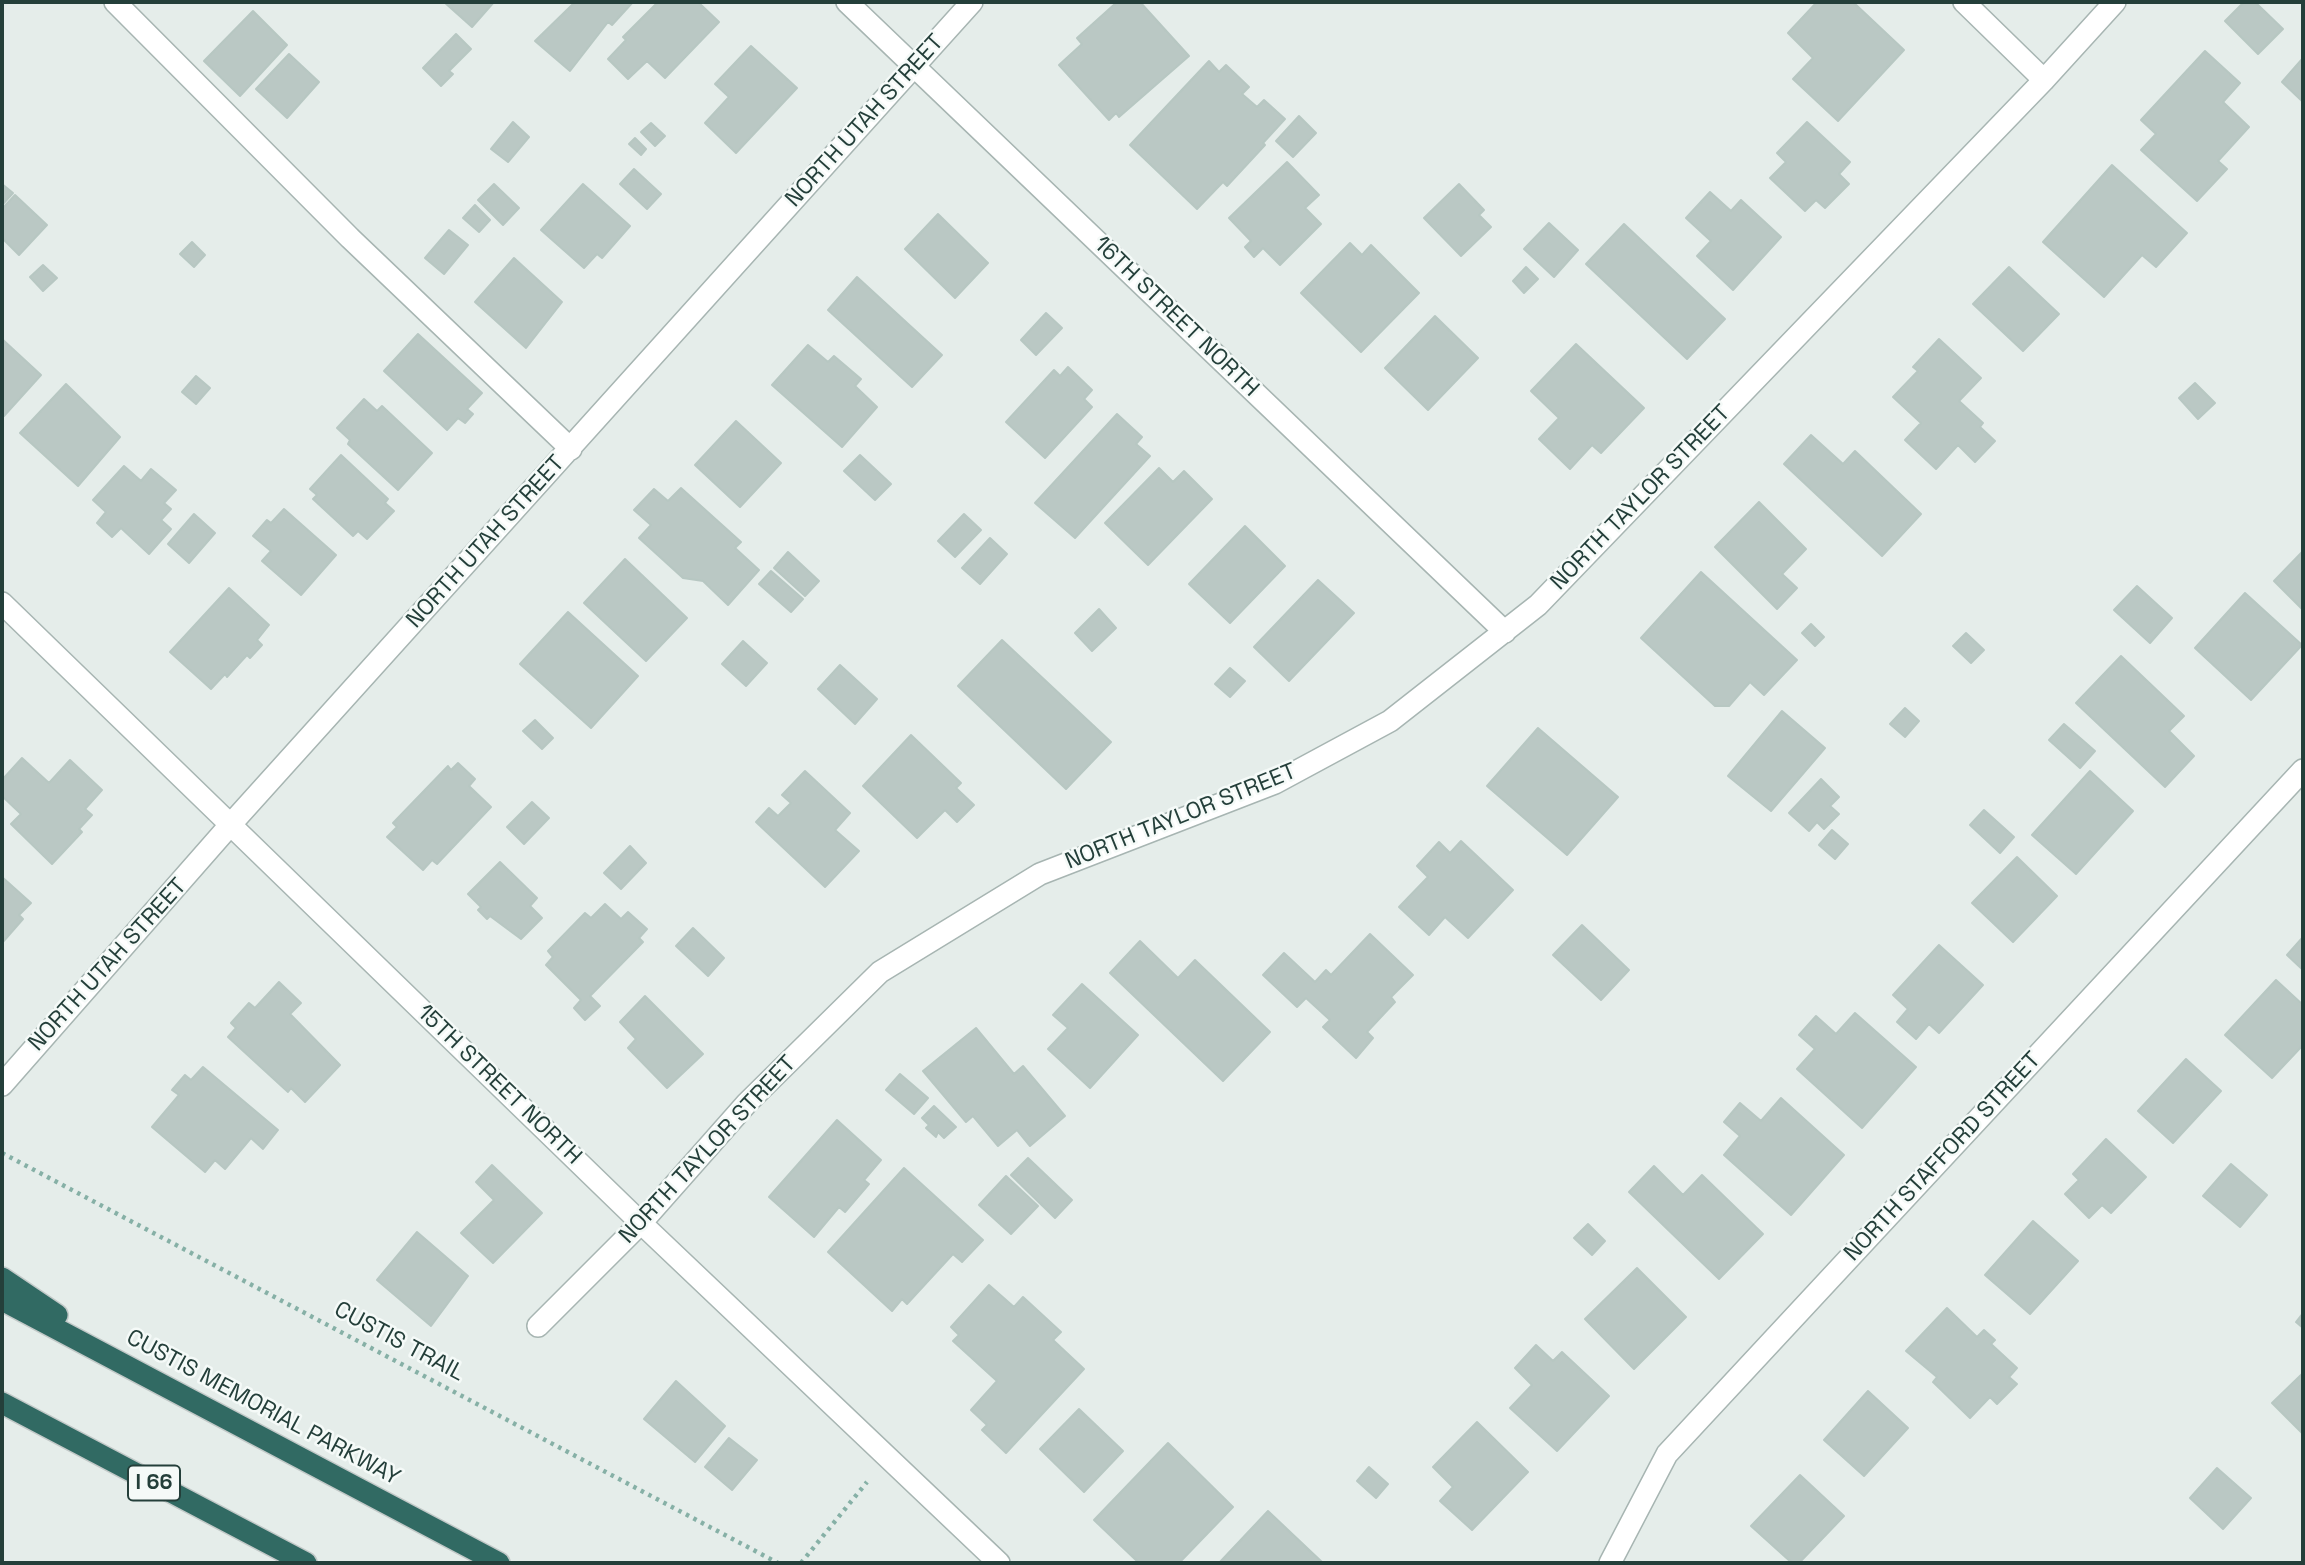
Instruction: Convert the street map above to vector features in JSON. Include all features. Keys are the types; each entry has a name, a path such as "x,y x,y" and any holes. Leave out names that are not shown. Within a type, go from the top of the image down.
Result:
{"highway":[{"path":"2,1278 151,1379"},
{"name":"CUSTIS MEMORIAL PARKWAY","path":"2,1300 499,1563"},
{"name":"I 66","path":"2,1403 306,1563"}],"street":[{"path":"115,2 350,238 571,449"},
{"name":"16TH STREET NORTH","path":"847,2 1505,632"},
{"name":"NORTH UTAH STREET","path":"2,1085 231,824 972,2"},
{"path":"1964,2 2044,80"},
{"name":"NORTH TAYLOR STREET","path":"538,1326 641,1223 747,1103 880,972 1040,874 1275,783 1390,721 1538,605 2044,80 2115,2"},
{"name":"15TH STREET NORTH","path":"2,603 641,1223 999,1563"},
{"name":"NORTH STAFFORD STREET","path":"1610,1563 1667,1454 2303,770"}],"path":[{"name":"CUSTIS TRAIL","path":"2,1153 778,1563"},
{"path":"801,1563 866,1483 890,1459"}],"building":[{"path":"444,2 494,2 472,27"},
{"path":"575,2 633,2 612,25 608,22 570,71 535,41"},
{"path":"658,2 698,2 719,22 665,78 647,61 628,79 608,59 626,40 623,37"},
{"path":"1117,2 1140,2 1189,56 1119,117 1116,113 1109,120 1059,65 1082,44 1077,38"},
{"path":"1817,2 1853,2 1904,50 1838,121 1793,79 1813,58 1788,33"},
{"path":"2244,2 2255,2 2283,29 2258,54 2225,21"},
{"path":"253,11 287,45 240,96 204,61"},
{"path":"456,34 471,49 449,71 453,74 441,86 423,68"},
{"path":"751,46 797,88 736,153 705,123 729,97 715,84"},
{"path":"2205,51 2240,83 2223,102 2249,127 2218,161 2227,169 2197,201 2141,150 2156,134 2141,120"},
{"path":"289,54 319,82 287,118 256,89"},
{"path":"2303,58 2303,102 2282,82"},
{"path":"1209,61 1219,72 1226,65 1249,87 1242,94 1257,107 1264,100 1285,119 1227,186 1223,182 1197,209 1130,145"},
{"path":"1299,116 1316,133 1293,157 1276,141"},
{"path":"513,122 529,137 508,162 491,149"},
{"path":"1807,122 1850,162 1839,174 1849,184 1825,208 1816,200 1805,211 1770,178 1786,162 1777,153"},
{"path":"651,123 665,136 655,146 641,132"},
{"path":"635,138 646,149 641,155 629,144"},
{"path":"1287,162 1319,195 1305,208 1321,224 1280,265 1263,248 1254,257 1245,247 1251,241 1229,218"},
{"path":"2112,165 2187,233 2156,267 2142,255 2104,297 2043,242"},
{"path":"634,169 661,194 647,209 620,184"},
{"path":"2,184 13,193 2,205"},
{"path":"494,184 519,208 503,225 478,200"},
{"path":"583,184 630,226 602,258 597,254 584,268 541,230"},
{"path":"1459,184 1484,210 1479,215 1491,227 1461,256 1424,218"},
{"path":"1710,192 1731,211 1741,200 1781,237 1733,290 1697,256 1711,241 1686,218"},
{"path":"15,195 47,225 19,255 2,238 2,209"},
{"path":"475,205 490,220 479,232 463,218"},
{"path":"938,214 988,263 955,298 905,249"},
{"path":"1549,223 1578,250 1554,277 1524,249"},
{"path":"1624,224 1725,319 1687,359 1586,264"},
{"path":"449,230 468,245 444,274 425,258"},
{"path":"192,242 205,255 194,267 180,254"},
{"path":"1350,243 1362,255 1371,245 1419,293 1361,352 1301,293"},
{"path":"514,258 562,302 526,348 475,302"},
{"path":"43,265 57,278 43,291 30,277"},
{"path":"1526,267 1538,279 1524,293 1513,281"},
{"path":"2009,267 2059,314 2023,351 1973,304"},
{"path":"857,277 942,355 912,387 828,310"},
{"path":"1046,313 1062,328 1036,355 1021,340"},
{"path":"1435,316 1478,358 1428,410 1385,368"},
{"path":"418,334 482,393 467,409 473,414 465,423 458,418 447,430 384,371"},
{"path":"2,339 41,375 4,416 2,414"},
{"path":"1939,339 1981,378 1959,401 1983,423 1980,427 1995,441 1975,462 1958,445 1936,469 1905,440 1921,423 1893,397 1918,371 1913,367"},
{"path":"1576,344 1644,408 1601,453 1592,445 1570,469 1539,439 1559,418 1531,391"},
{"path":"808,345 828,362 834,356 861,379 855,386 877,407 842,447 772,385"},
{"path":"1068,367 1092,390 1084,399 1092,407 1045,458 1006,422 1054,370 1060,376"},
{"path":"196,376 210,388 196,404 182,392"},
{"path":"2195,383 2215,403 2198,419 2179,398"},
{"path":"66,384 120,437 78,486 20,433"},
{"path":"364,399 377,411 382,406 432,453 398,490 348,444 350,440 337,428"},
{"path":"1117,414 1142,437 1136,444 1150,456 1075,538 1035,503"},
{"path":"736,421 781,463 740,507 695,465"},
{"path":"1811,435 1843,464 1855,451 1921,514 1882,556 1784,464"},
{"path":"341,455 388,499 385,503 394,511 367,539 358,531 353,536 313,499 317,495 310,489"},
{"path":"860,455 891,484 875,500 844,471"},
{"path":"124,466 141,481 151,469 176,490 164,503 171,509 161,520 171,529 149,554 121,528 112,537 97,523 106,512 93,500"},
{"path":"1159,468 1173,482 1184,471 1212,499 1148,565 1105,523"},
{"path":"681,488 741,542 735,548 759,570 728,605 703,581 683,578 639,538 651,525 634,510 654,489 668,501"},
{"path":"1759,502 1806,549 1782,574 1797,588 1777,609 1715,547"},
{"path":"284,509 336,555 301,595 262,561 271,551 253,536 267,520 271,523"},
{"path":"194,514 215,533 189,563 168,544"},
{"path":"964,514 981,530 955,557 938,541"},
{"path":"1245,526 1285,566 1230,623 1189,584"},
{"path":"990,538 1007,554 980,584 962,568"},
{"path":"2303,551 2303,610 2274,581"},
{"path":"788,552 819,581 805,596 774,568"},
{"path":"625,559 687,618 646,661 584,603"},
{"path":"771,571 803,599 791,612 759,584"},
{"path":"1701,572 1797,660 1764,695 1750,682 1729,706 1715,706 1641,638"},
{"path":"1318,580 1354,613 1289,681 1254,647"},
{"path":"2137,586 2172,618 2150,643 2114,610"},
{"path":"229,588 269,625 257,640 262,645 250,658 247,655 227,677 225,674 211,689 170,652"},
{"path":"2245,593 2302,645 2251,700 2195,648"},
{"path":"1099,609 1116,628 1092,651 1075,633"},
{"path":"568,612 638,676 591,728 520,664"},
{"path":"1811,624 1824,637 1815,646 1802,633"},
{"path":"1966,633 1984,650 1971,663 1953,646"},
{"path":"1002,640 1111,742 1066,789 958,686"},
{"path":"743,641 767,663 746,686 722,664"},
{"path":"2121,656 2184,716 2169,731 2194,756 2165,787 2076,703"},
{"path":"840,665 877,699 855,724 818,689"},
{"path":"1230,668 1245,681 1230,697 1215,684"},
{"path":"1905,708 1919,721 1905,737 1890,724"},
{"path":"1782,711 1825,748 1771,811 1728,776"},
{"path":"535,720 553,738 542,749 523,731"},
{"path":"2064,724 2095,751 2080,768 2049,740"},
{"path":"1538,728 1618,797 1567,855 1487,786"},
{"path":"911,735 961,783 956,788 974,805 957,822 945,810 917,838 863,786"},
{"path":"22,758 49,783 70,760 102,790 85,809 92,815 79,829 82,832 52,864 11,824 21,814 2,796 2,780"},
{"path":"458,763 475,779 469,786 491,807 437,864 432,860 423,870 387,837 397,827 393,823 448,766 451,770"},
{"path":"805,771 850,813 835,830 859,851 825,887 756,822 769,808 778,816 791,803 782,795"},
{"path":"2090,771 2133,811 2076,874 2032,835"},
{"path":"1821,779 1839,797 1830,806 1839,814 1824,829 1817,822 1809,831 1789,813"},
{"path":"532,802 549,818 524,844 507,827"},
{"path":"1984,810 2014,837 2000,853 1970,825"},
{"path":"1832,830 1848,844 1835,859 1819,845"},
{"path":"1461,841 1513,890 1468,938 1445,917 1429,935 1399,907 1428,877 1417,866 1439,842 1450,853"},
{"path":"630,846 646,863 621,889 604,873"},
{"path":"2017,857 2057,896 2013,942 1972,903"},
{"path":"500,862 537,898 530,906 542,918 521,939 490,916 487,919 478,910 481,907 468,894"},
{"path":"2,877 31,903 19,915 23,919 2,943"},
{"path":"605,904 621,919 628,912 647,929 639,938 643,942 590,996 600,1006 585,1020 574,1008 581,1000 546,965 553,957 548,951 585,913 591,918"},
{"path":"1582,925 1629,970 1601,1000 1553,955"},
{"path":"693,928 724,958 708,976 676,946"},
{"path":"1370,934 1413,975 1391,997 1395,1002 1367,1032 1373,1038 1356,1058 1323,1027 1330,1020 1306,998 1297,1007 1263,975 1284,953 1315,982 1326,970 1331,975"},
{"path":"2303,937 2303,970 2287,955"},
{"path":"1140,941 1178,978 1195,960 1270,1032 1223,1081 1110,973"},
{"path":"1939,945 1983,985 1939,1033 1929,1024 1916,1039 1897,1022 1908,1009 1893,995"},
{"path":"2276,980 2303,1005 2303,1045 2272,1078 2225,1035"},
{"path":"279,982 301,1003 290,1014 340,1065 305,1102 291,1088 288,1092 228,1037 236,1028 231,1023 249,1003 255,1008"},
{"path":"1082,984 1138,1035 1090,1088 1048,1049 1068,1028 1053,1015"},
{"path":"645,996 703,1054 667,1088 628,1048 636,1039 620,1022"},
{"path":"1855,1013 1916,1067 1862,1128 1797,1069 1815,1049 1799,1035 1816,1016 1836,1034"},
{"path":"976,1028 1014,1074 1023,1066 1065,1116 1030,1146 1017,1130 998,1146 973,1116 966,1122 923,1071"},
{"path":"2186,1059 2221,1091 2173,1143 2138,1111"},
{"path":"203,1067 278,1130 263,1149 251,1138 225,1169 215,1160 205,1172 152,1127 179,1095 172,1090 185,1075 191,1080"},
{"path":"900,1074 928,1098 914,1114 886,1090"},
{"path":"1781,1098 1844,1155 1791,1215 1724,1155 1740,1136 1724,1122 1740,1103 1761,1121"},
{"path":"934,1106 956,1127 944,1138 938,1132 936,1137 926,1128 929,1125 922,1118"},
{"path":"837,1120 881,1160 864,1180 869,1184 845,1212 839,1207 814,1237 769,1197"},
{"path":"2106,1139 2146,1177 2111,1213 2102,1205 2089,1218 2065,1194 2079,1180 2073,1174"},
{"path":"1028,1158 1072,1200 1055,1218 1011,1175"},
{"path":"2231,1164 2267,1195 2240,1227 2203,1196"},
{"path":"492,1165 542,1213 493,1263 461,1233 494,1200 476,1182"},
{"path":"1654,1166 1683,1195 1702,1175 1763,1234 1719,1279 1629,1192"},
{"path":"904,1168 983,1240 962,1262 953,1254 907,1304 902,1299 892,1311 828,1252"},
{"path":"1006,1176 1038,1206 1011,1234 979,1205"},
{"path":"2033,1221 2078,1261 2030,1314 1985,1275"},
{"path":"1588,1224 1605,1241 1592,1255 1574,1238"},
{"path":"417,1232 468,1276 431,1326 377,1280"},
{"path":"1637,1268 1686,1317 1634,1369 1585,1319"},
{"path":"989,1285 1014,1307 1023,1297 1061,1332 1053,1340 1084,1369 1006,1453 982,1430 987,1425 971,1410 997,1381 953,1341 959,1335 951,1327"},
{"path":"1947,1308 1977,1337 1984,1330 1995,1340 1991,1344 2017,1368 2009,1377 2017,1384 1997,1404 1990,1397 1970,1418 1933,1382 1937,1377 1906,1351"},
{"path":"2303,1313 2303,1328 2296,1322"},
{"path":"1536,1345 1553,1361 1562,1352 1609,1396 1557,1451 1510,1408 1532,1385 1515,1368"},
{"path":"2303,1375 2303,1434 2272,1403"},
{"path":"676,1381 725,1426 695,1462 644,1419"},
{"path":"1868,1391 1908,1428 1864,1476 1824,1440"},
{"path":"1079,1409 1123,1451 1084,1492 1040,1449"},
{"path":"1477,1422 1528,1472 1472,1530 1440,1501 1453,1487 1433,1467"},
{"path":"729,1438 757,1460 732,1490 705,1467"},
{"path":"1168,1443 1233,1507 1179,1563 1139,1563 1094,1520"},
{"path":"1369,1467 1388,1484 1376,1498 1357,1481"},
{"path":"2217,1468 2251,1498 2223,1529 2190,1498"},
{"path":"1800,1475 1844,1516 1799,1563 1792,1563 1751,1526"},
{"path":"1268,1511 1323,1563 1219,1563"}]}
